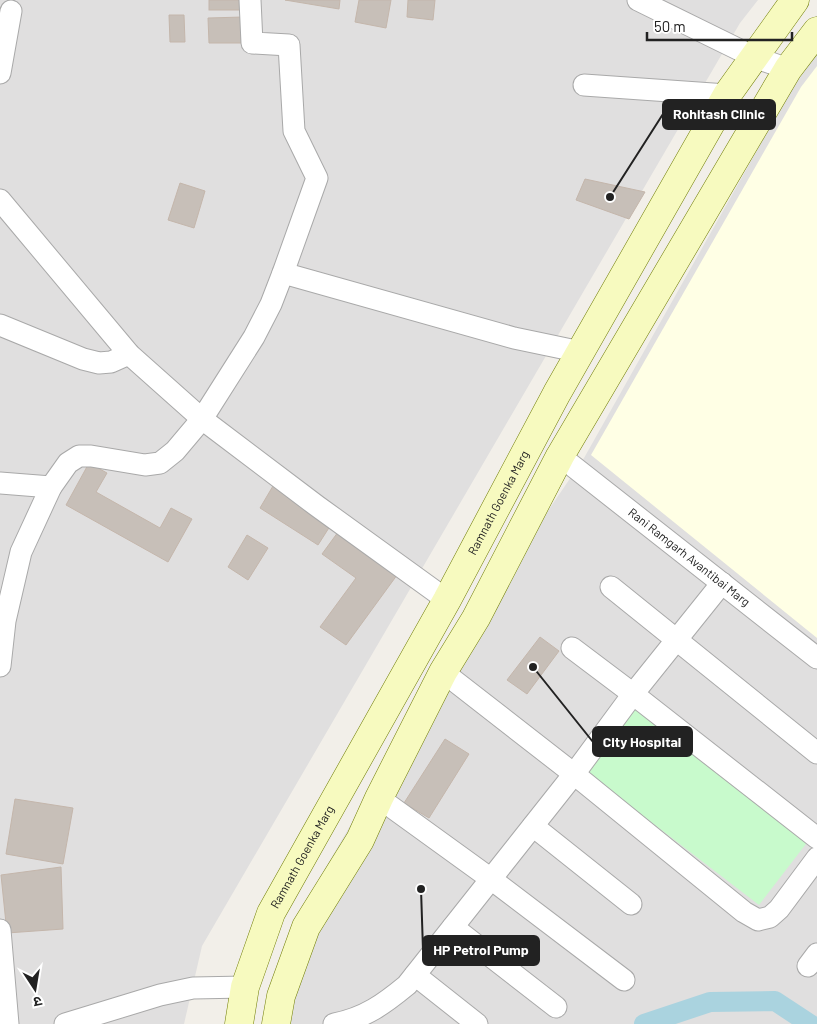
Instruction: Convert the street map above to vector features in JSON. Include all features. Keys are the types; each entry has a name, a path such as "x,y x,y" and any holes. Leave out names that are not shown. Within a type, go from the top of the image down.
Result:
{"street":[{"path":"0,666 5,621 21,552 51,487 68,463 79,456 90,456 144,465 160,463 175,452 202,419 254,337 284,273 317,178 294,131 290,45 252,43 250,0"},
{"path":"638,0 754,56 788,69"},
{"name":"Ramnath Goenka Marg","path":"239,1024 246,987 271,913 447,600 557,393 727,95 795,0"},
{"path":"0,73 11,11"},
{"path":"276,1024 281,996 306,927 360,840 378,798 443,672 476,618 560,456 788,69 817,32"},
{"path":"584,85 727,95"},
{"path":"0,200 129,354 202,419 317,506 447,600"},
{"path":"284,273 514,338 580,352"},
{"path":"0,325 99,363 111,362 129,354"},
{"name":"Rani Ramgarh Avantibai Marg","path":"560,456 817,658"},
{"path":"0,483 51,487"},
{"path":"334,1024 348,1022 379,1007 407,985 574,774 633,694 722,583"},
{"path":"611,587 817,753"},
{"path":"572,648 817,838"},
{"path":"443,672 574,774 744,912 758,920 770,917 779,909 817,858"},
{"path":"378,798 491,879 624,980"},
{"path":"324,820 360,840"},
{"path":"533,826 631,904"},
{"path":"453,927 556,1007"},
{"path":"0,930 2,973 8,1024"},
{"path":"415,975 476,1024"},
{"path":"72,1023 121,1016 160,995 193,988 246,987"}],"shaded area":[{"path":"0,0 758,0 740,23 202,946 184,1024 0,1024"},
{"path":"817,55 817,1024 269,1024 288,936 322,874 449,656 584,458 795,83"},
{"path":"817,66 817,638 591,455 801,87"}],"green space":[{"path":"636,707 809,840 759,905 586,772"}],"building":[{"path":"209,0 243,0 243,10 209,10"},
{"path":"285,0 340,0 339,9"},
{"path":"359,0 391,0 386,28 355,22"},
{"path":"408,0 435,0 433,20 407,17"},
{"path":"169,15 184,15 185,42 170,42"},
{"path":"243,17 243,43 209,43 208,18"},
{"path":"585,179 645,192 629,219 576,200"},
{"path":"180,183 205,191 194,228 168,220"},
{"path":"89,463 107,473 96,492 160,528 171,508 192,519 168,562 66,505"},
{"path":"273,486 332,523 318,545 260,508"},
{"path":"341,528 400,571 346,645 320,627 356,578 322,554"},
{"path":"247,535 268,548 248,580 228,567"},
{"path":"540,637 559,651 527,694 507,680"},
{"path":"445,739 469,754 429,818 404,803"},
{"path":"15,799 73,808 63,864 6,854"},
{"path":"61,867 63,929 7,933 1,875"}],"waterway":[{"path":"644,1024 710,1002 775,1001 810,1024"}],"place":[{"name":"Rohitash Clinic","path":"610,197"},
{"name":"City Hospital","path":"533,667"},
{"name":"HP Petrol Pump","path":"421,889"}]}
